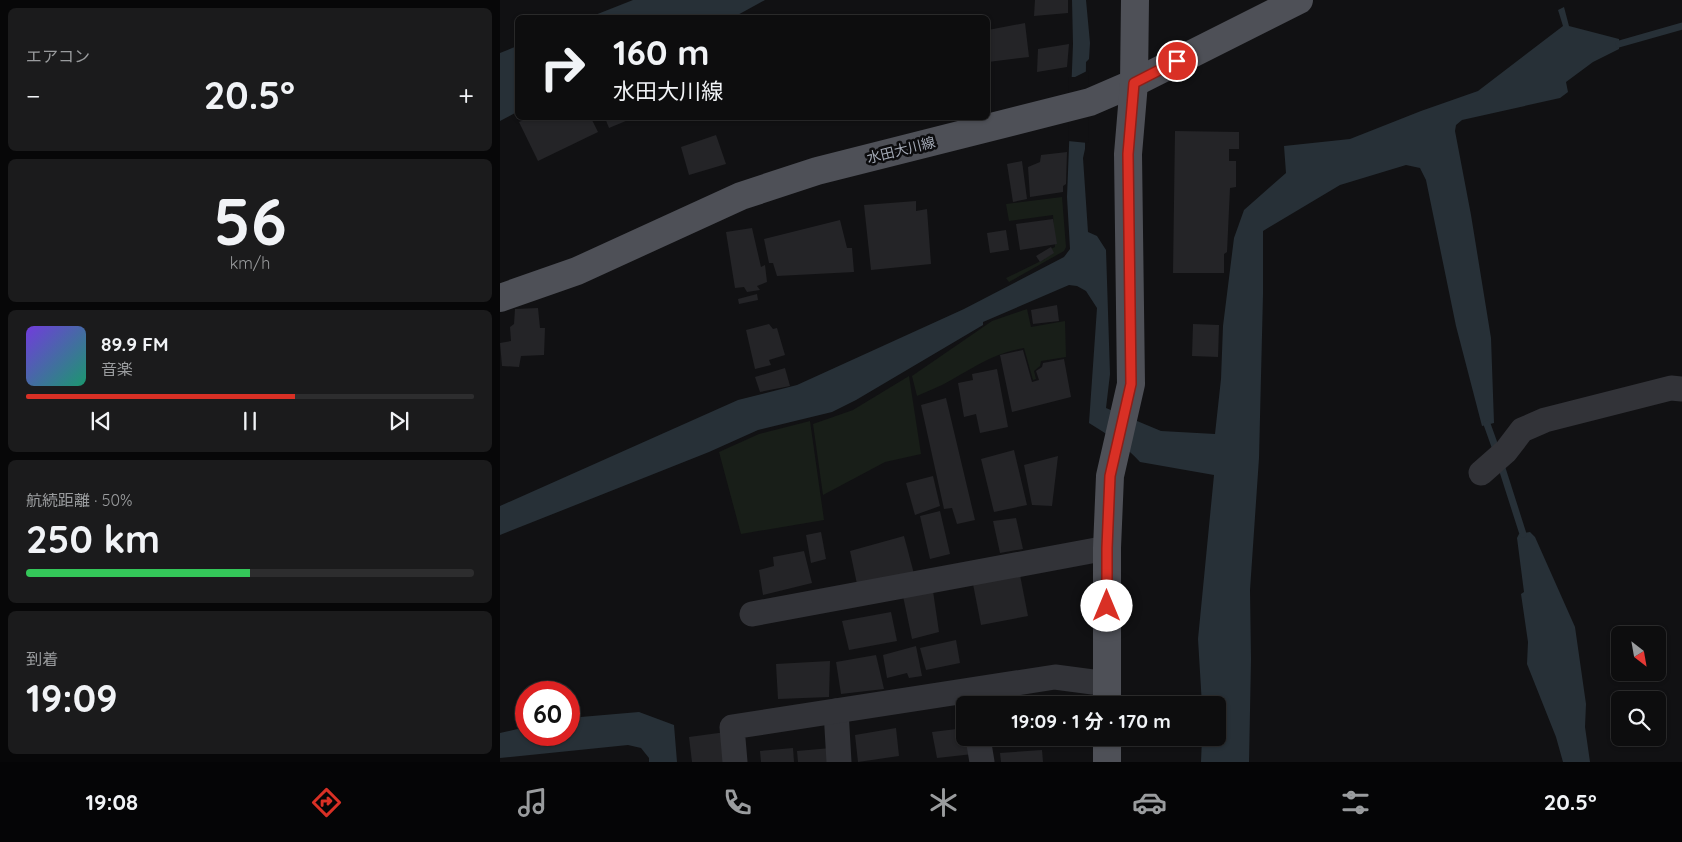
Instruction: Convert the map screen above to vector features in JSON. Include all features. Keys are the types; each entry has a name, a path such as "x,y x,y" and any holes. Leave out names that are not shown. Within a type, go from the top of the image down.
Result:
{"main road":[{"path":"1108,694 1107,548 1110,476 1131,384 1128,154 1134,83 1135,0"},
{"name":"水田大川線","path":"500,298 577,271 741,196 817,171 1079,105 1134,83 1299,0"},
{"path":"1106,762 1107,746"}],"street":[{"path":"1481,473 1506,451 1522,430 1544,420 1671,388 1682,390"},
{"path":"752,614 1107,548"},
{"path":"981,696 1055,678 1108,694"},
{"path":"735,762 732,727 836,711 956,700"},
{"path":"836,711 839,762"},
{"path":"979,746 982,762"}],"shaded area":[{"path":"633,0 765,0 738,15 595,15"},
{"path":"1072,0 1086,0 1090,43 1089,59 1086,62 1085,149 1083,158 1088,232 1097,236 1106,250 1110,374 1106,408 1161,431 1215,434 1221,379 1223,326 1234,238 1244,210 1286,173 1284,146 1350,139 1478,91 1563,26 1558,10 1564,7 1569,26 1619,39 1619,49 1593,62 1566,82 1568,92 1560,98 1462,120 1456,125 1455,131 1491,338 1494,423 1482,426 1456,326 1426,180 1420,168 1406,165 1340,185 1263,231 1259,458 1250,590 1249,762 1201,762 1202,746 1226,746 1226,696 1201,696 1198,639 1214,475 1140,462 1109,436 1089,423 1097,308 1086,291 1077,286 1069,285 983,322 983,325 856,400 832,412 758,430 709,452 500,535 500,506 738,400 797,385 964,309 1064,257 1070,249 1067,197 1073,44"},
{"path":"515,47 515,113 500,121 500,53"},
{"path":"1062,197 1066,247 1064,251 1009,282 1006,278 1045,259 1044,252 1055,247 1053,215 1009,221 1006,204"},
{"path":"1027,309 1031,327 1065,321 1066,357 1041,361 1040,366 1034,371 1036,379 1033,380 1024,348 1012,351 991,358 942,385 917,396 912,376 992,321"},
{"path":"909,376 921,454 885,462 823,495 813,424 853,410"},
{"path":"810,421 824,520 741,534 719,452 759,434"},
{"path":"1530,532 1535,537 1575,627 1586,704 1585,727 1590,762 1563,762 1556,737 1527,664 1528,642 1521,594 1524,592 1517,538 1519,534"},
{"path":"639,712 674,725 677,762 649,762 649,758 641,748 628,745 500,758 500,733 515,730 515,746 580,746 580,717"}],"pier":[{"path":"1089,70 1088,143 1068,141 1069,77 1075,77"}],"building":[{"path":"1035,0 1068,0 1068,13 1034,16"},
{"path":"1025,23 1029,57 990,62 990,30"},
{"path":"1069,44 1067,67 1037,72 1038,49"},
{"path":"524,120 592,120 598,132 538,161 519,122"},
{"path":"606,120 628,120 609,128"},
{"path":"1175,131 1239,132 1239,149 1229,149 1229,161 1236,161 1236,187 1230,188 1227,252 1224,254 1224,273 1173,273"},
{"path":"716,135 726,164 689,175 681,147"},
{"path":"1067,152 1066,184 1063,186 1063,192 1030,197 1028,167 1040,162 1041,155"},
{"path":"1022,161 1027,199 1013,202 1007,164"},
{"path":"916,201 916,211 927,209 931,264 871,270 864,205"},
{"path":"1053,219 1057,244 1020,250 1016,224"},
{"path":"840,220 847,248 852,248 854,272 777,276 773,263 769,263 764,239"},
{"path":"752,228 761,267 765,265 767,282 757,286 760,290 747,292 744,287 735,288 726,232"},
{"path":"1006,230 1009,250 990,253 987,233"},
{"path":"1051,247 1054,253 1040,262 1036,256"},
{"path":"757,294 758,300 739,304 738,299"},
{"path":"1057,305 1059,321 1033,324 1031,310"},
{"path":"538,308 540,328 545,328 544,355 521,356 519,367 502,366 500,343 511,341 510,327 514,324 515,309"},
{"path":"769,324 773,329 777,328 785,355 769,360 771,365 755,369 746,330"},
{"path":"1193,324 1219,325 1218,357 1192,356"},
{"path":"1023,350 1032,382 1039,380 1036,371 1042,367 1043,363 1064,359 1071,397 1012,412 1000,355"},
{"path":"785,368 790,386 760,392 755,377"},
{"path":"997,369 1008,427 980,433 976,414 964,417 958,383 973,380 972,374"},
{"path":"946,398 975,520 957,524 952,508 944,509 921,405"},
{"path":"1014,450 1027,505 994,512 981,459"},
{"path":"1058,456 1052,506 1032,505 1024,465"},
{"path":"933,476 940,506 915,515 906,483"},
{"path":"940,511 950,554 930,559 920,516"},
{"path":"1016,518 1023,549 1000,553 993,521"},
{"path":"821,532 826,559 811,563 806,535"},
{"path":"904,536 914,574 857,584 850,551"},
{"path":"804,551 812,583 763,595 759,570 774,566 773,557"},
{"path":"1020,575 1028,616 981,625 973,584"},
{"path":"933,591 939,632 912,639 903,596"},
{"path":"891,612 897,641 849,650 842,621"},
{"path":"956,640 960,663 926,670 920,648"},
{"path":"916,646 922,676 909,678 907,673 887,678 883,655"},
{"path":"876,655 884,689 841,694 836,662"},
{"path":"830,661 829,697 778,699 776,664"},
{"path":"896,728 899,756 858,762 855,735"},
{"path":"956,729 956,746 972,746 973,754 937,758 932,732"},
{"path":"726,732 730,762 692,762 689,737"},
{"path":"793,748 794,762 761,762 760,751"},
{"path":"831,748 832,762 798,762 797,751"},
{"path":"1042,750 1043,762 1001,762 1000,753"}],"waterway":[{"path":"1619,44 1682,26"},
{"path":"1487,424 1497,452"},
{"path":"1500,462 1523,534"}],"route":[{"path":"1107,606 1110,476 1131,384 1128,154 1134,83 1177,61"}]}
